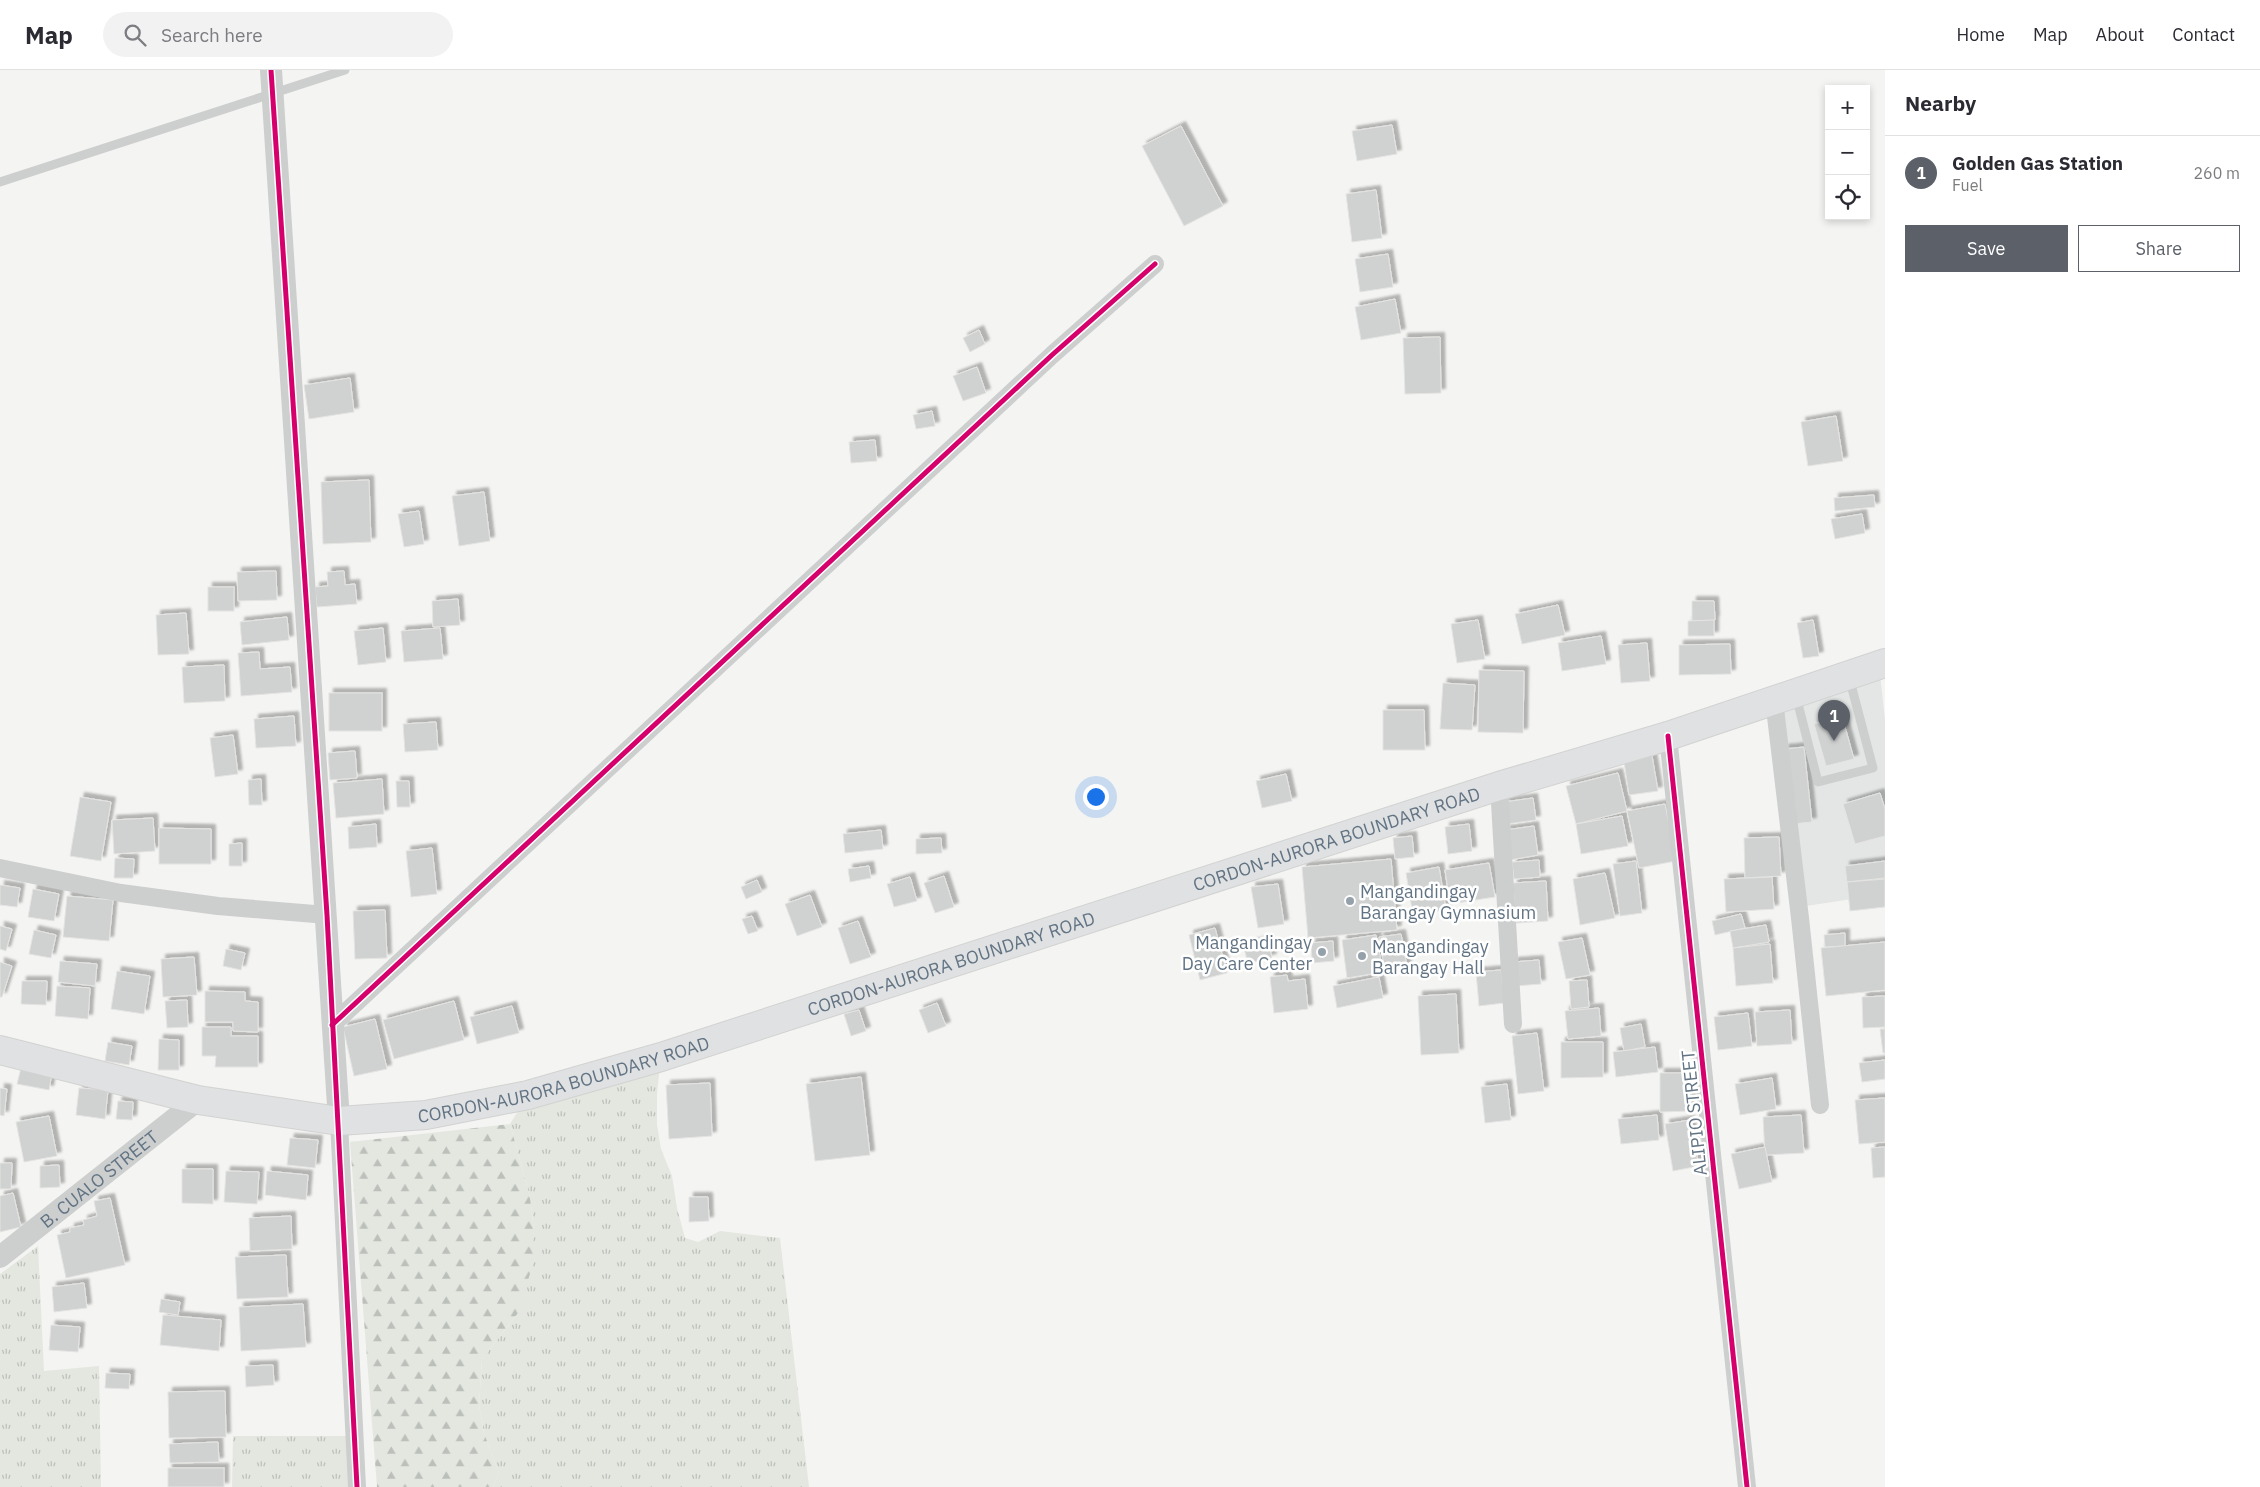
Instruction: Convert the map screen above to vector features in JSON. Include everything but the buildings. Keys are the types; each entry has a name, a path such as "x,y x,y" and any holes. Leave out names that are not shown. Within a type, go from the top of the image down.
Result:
{"main road":[{"name":"CORDON-AURORA BOUNDARY ROAD","path":"0,1050 198,1100 285,1115 339,1121 426,1116 528,1095 661,1057 1499,786 1668,736 1885,663"}],"street":[{"path":"271,70 327,915 357,1487"},
{"path":"332,1025 1052,355 1155,264"},
{"path":"1785,697 1800,918 1820,1105"},
{"name":"ALIPIO STREET","path":"1668,736 1747,1487"},
{"path":"1499,786 1512,1024"},
{"path":"0,868 122,893 218,906 327,915"},
{"name":"B. CUALO STREET","path":"0,1257 198,1100"}],"lane":[{"path":"0,182 345,70"},
{"path":"1785,697 1818,782 1873,768 1849,676"}],"shaded area":[{"path":"1880,674 1885,720 1885,894 1806,906 1777,708"}],"green space":[{"path":"661,1057 657,1093 657,1125 661,1149 672,1176 677,1208 685,1238 698,1242 720,1231 780,1238 809,1487 493,1487 499,1473 484,1433 479,1405 482,1359 518,1313 534,1231 530,1197 510,1124 528,1095"},
{"path":"510,1124 530,1197 534,1231 532,1267 518,1313 482,1359 479,1405 484,1433 499,1473 493,1487 377,1487 350,1142"},
{"path":"38,1246 44,1371 99,1366 101,1487 0,1487 0,1274"},
{"path":"233,1436 354,1436 357,1487 232,1487"}],"cycle path":[{"path":"271,70 327,915 357,1487"},
{"path":"332,1025 1052,355 1155,264"},
{"path":"1668,736 1747,1487"}],"place":[{"name":"Golden Gas Station","path":"1834,741"},
{"name":"Mangandingay Barangay Gymnasium","path":"1350,901"},
{"name":"Mangandingay Day Care Center","path":"1322,952"},
{"name":"Mangandingay Barangay Hall","path":"1362,956"}]}
